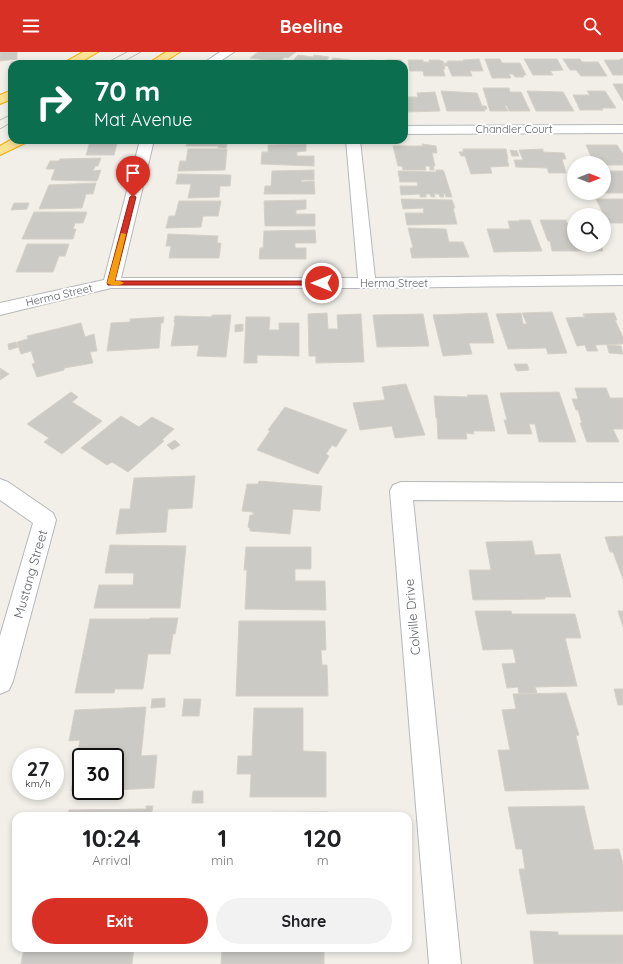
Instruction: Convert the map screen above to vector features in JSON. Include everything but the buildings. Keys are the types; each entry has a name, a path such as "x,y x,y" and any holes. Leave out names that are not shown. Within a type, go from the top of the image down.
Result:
{"highway":[{"path":"77,60 92,52"},
{"path":"160,60 174,52"},
{"path":"0,151 13,144"}],"street":[{"path":"215,60 228,52"},
{"name":"Chandler Court","path":"408,130 623,129"},
{"path":"111,283 146,144"},
{"path":"352,144 367,283"},
{"name":"Herma Street","path":"0,309 111,283 367,283 623,280"},
{"name":"Mustang Street","path":"0,488 45,520 0,681"},
{"name":"Colville Drive","path":"445,964 401,491 623,492"}],"tram line":[{"path":"112,60 127,52"},
{"path":"126,60 141,52"},
{"path":"0,120 8,116"},
{"path":"0,129 8,124"}],"slow traffic":[{"path":"120,283 111,283 123,234"}],"route":[{"path":"133,197 111,283 322,283"}]}
